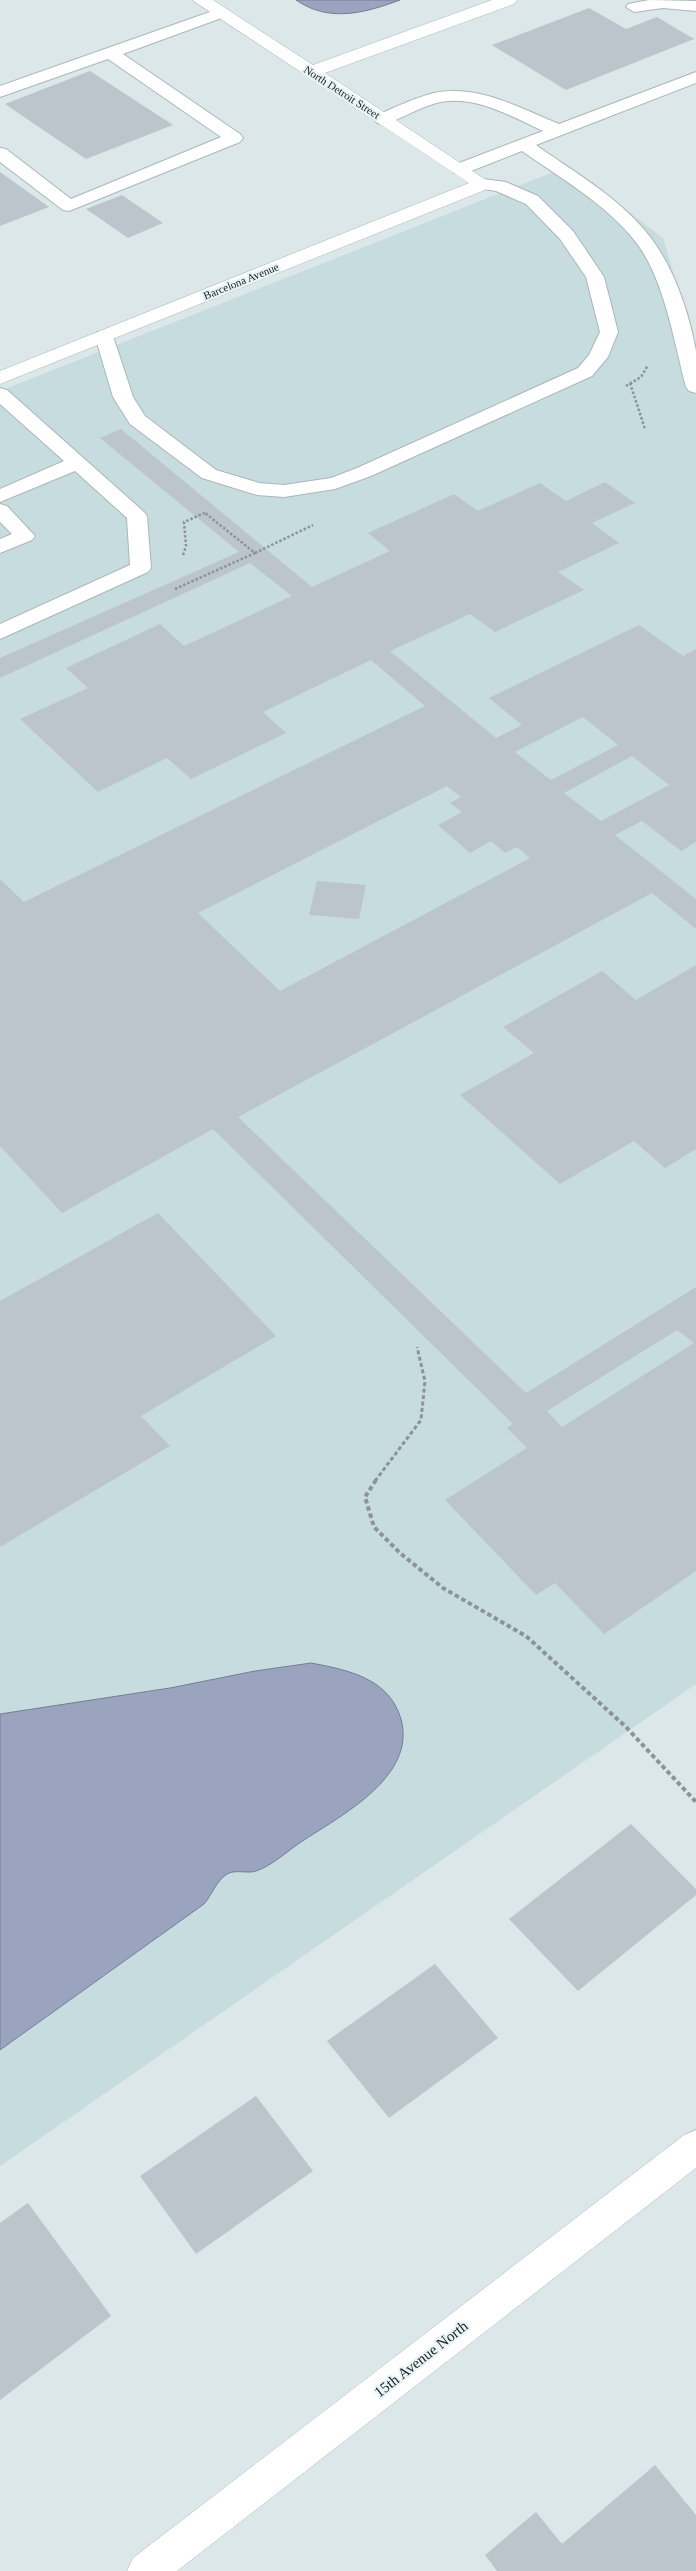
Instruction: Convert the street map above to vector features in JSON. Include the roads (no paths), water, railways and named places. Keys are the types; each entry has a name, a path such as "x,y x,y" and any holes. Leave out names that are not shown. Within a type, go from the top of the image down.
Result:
{"street":[{"name":"North Detroit Street","path":"201,0 483,184"},
{"path":"312,72 508,0"},
{"name":"Barcelona Avenue","path":"0,378 483,184"},
{"name":"15th Avenue North","path":"146,2571 696,2147"}],"lane":[{"path":"634,7 663,3 696,6"},
{"path":"0,92 221,13"},
{"path":"0,154 69,206 234,138 111,53"},
{"path":"460,169 696,78"},
{"path":"384,119 441,97 464,96 488,102 559,131"},
{"path":"524,144 621,216 644,240 664,280 696,387"},
{"path":"104,336 123,397 137,420 209,474 257,489 284,491 335,483 364,472 585,372 598,357 608,332 595,277 567,235 532,200 500,186 483,184"},
{"path":"0,394 137,516 141,568 0,632"},
{"path":"0,496 77,463"},
{"path":"0,510 25,536 0,548"}],"water":[{"path":"296,0 400,0 360,12 334,14 321,12"},
{"path":"311,1663 339,1669 365,1678 387,1694 395,1705 401,1719 403,1740 398,1759 387,1777 354,1807 267,1866 253,1872 227,1874 220,1880 204,1904 0,2050 0,1714 170,1688 255,1671"}]}
